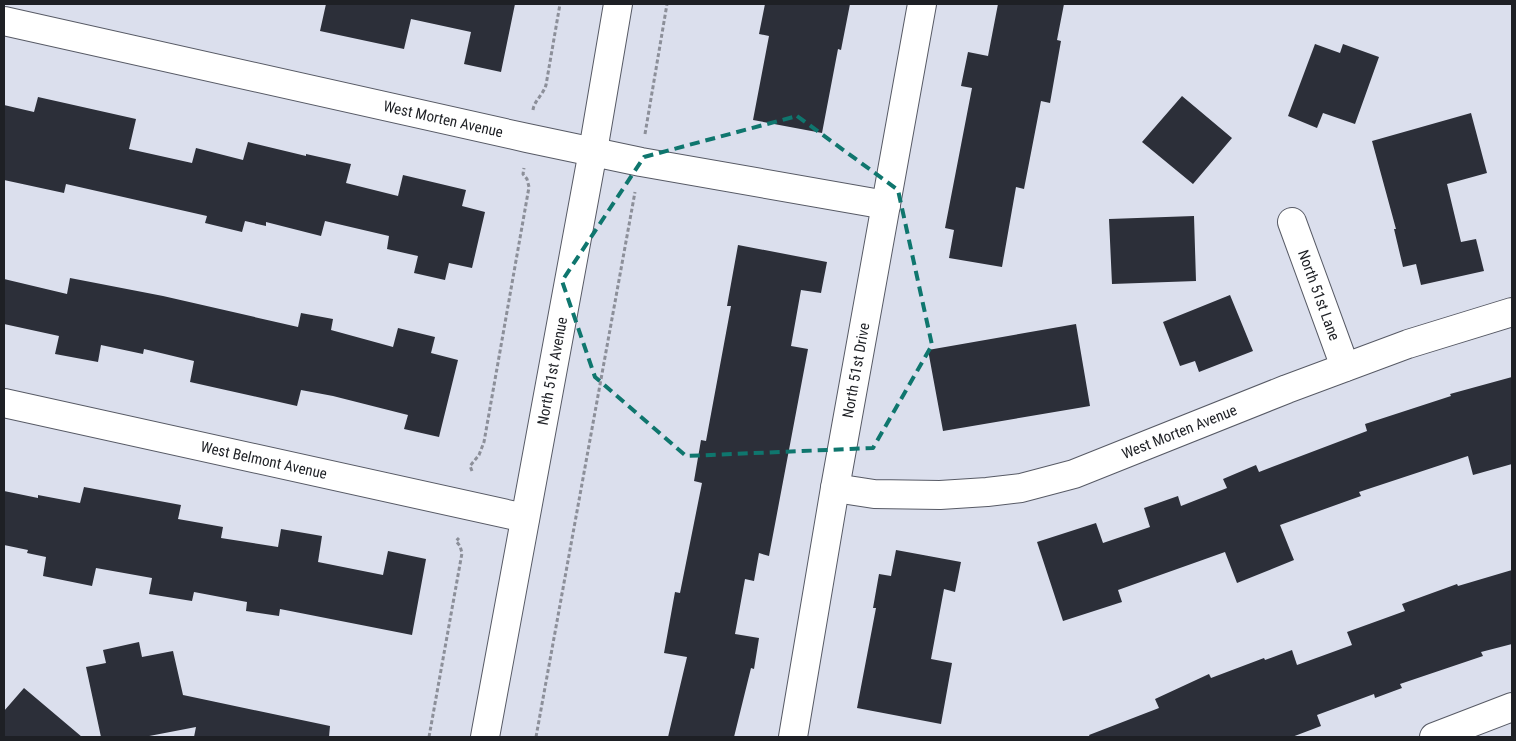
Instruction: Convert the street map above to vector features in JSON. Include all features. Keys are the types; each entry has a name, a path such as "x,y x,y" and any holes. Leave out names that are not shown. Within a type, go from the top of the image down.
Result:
{"street":[{"name":"North 51st Avenue","path":"485,737 618,4"},
{"name":"North 51st Drive","path":"794,737 835,488 922,4"},
{"name":"West Morten Avenue","path":"4,21 642,162 886,205"},
{"name":"North 51st Lane","path":"1292,222 1345,368"},
{"name":"West Morten Avenue","path":"835,488 874,494 940,495 1021,488 1082,471 1287,389 1408,344 1512,312"},
{"name":"West Belmont Avenue","path":"4,403 525,518"},
{"path":"1434,737 1512,707"}],"path":[{"path":"472,471 470,466 479,455 484,442 529,187 528,179 523,174 527,138 534,105 543,94 546,85 560,4"},
{"path":"536,737 642,162 648,112 667,4"},
{"path":"429,737 462,553 456,541 459,538"}],"highlighted area":[{"path":"797,116 898,190 932,345 873,448 686,456 595,377 562,281 644,157"}],"building":[{"path":"326,4 515,4 501,72 464,64 471,32 411,19 404,49 320,31"},
{"path":"765,4 850,4 841,50 838,49 822,133 753,120 769,36 759,34"},
{"path":"998,4 1064,4 1057,40 1061,41 1050,103 1041,101 1024,189 1016,187 1002,267 949,258 954,230 945,228 972,88 961,86 968,52 988,56"},
{"path":"1315,44 1340,53 1343,44 1379,57 1355,124 1323,113 1317,128 1288,116"},
{"path":"1182,96 1232,138 1193,184 1142,142"},
{"path":"38,97 136,119 129,149 192,163 196,148 243,160 248,142 306,156 306,154 351,164 346,183 398,196 403,175 466,190 462,206 485,212 472,268 449,263 445,280 414,273 418,256 387,249 389,236 325,221 321,236 266,222 266,226 245,221 242,232 205,223 207,216 66,184 64,193 4,180 4,105 34,112"},
{"path":"1471,113 1487,173 1447,184 1461,242 1476,239 1484,271 1421,285 1416,264 1403,267 1394,229 1396,229 1372,141"},
{"path":"1194,216 1196,281 1112,284 1109,219"},
{"path":"738,245 827,262 821,293 801,290 791,346 808,349 769,556 759,553 754,581 745,579 735,634 759,638 754,669 751,668 734,737 668,737 687,657 664,653 675,592 680,593 702,483 694,481 701,440 706,441 731,306 727,306"},
{"path":"70,278 163,296 298,327 301,313 333,319 331,330 393,347 398,328 435,337 431,353 458,360 439,437 404,429 408,415 333,396 301,390 297,406 190,382 194,361 144,349 143,354 101,345 98,362 55,354 59,336 4,324 4,279 67,294"},
{"path":"1230,295 1253,351 1199,372 1195,361 1180,366 1163,322"},
{"path":"1076,324 1090,406 943,431 928,350"},
{"path":"1512,377 1512,464 1473,475 1468,456 1359,492 1361,496 1280,525 1294,560 1237,583 1225,552 1118,590 1122,602 1063,621 1037,542 1096,523 1103,543 1150,527 1144,508 1178,496 1181,506 1227,488 1223,479 1256,465 1259,472 1367,431 1365,424 1451,396 1450,394"},
{"path":"84,487 181,505 178,519 223,527 221,538 278,547 281,529 322,536 318,562 383,575 388,551 426,559 412,635 280,609 279,616 246,611 247,602 194,592 192,601 149,594 152,578 96,568 92,586 43,576 46,557 27,553 28,550 4,545 4,491 38,498 38,495 80,503"},
{"path":"896,550 961,562 955,592 944,589 931,659 952,663 941,724 857,708 876,608 873,608 879,574 891,576"},
{"path":"1512,570 1512,644 1481,652 1483,656 1400,684 1402,688 1375,698 1374,694 1317,715 1321,726 1292,737 1090,737 1089,735 1159,708 1155,699 1209,674 1211,678 1264,658 1265,660 1292,650 1297,665 1352,645 1347,632 1405,611 1402,604 1457,584 1458,586"},
{"path":"139,642 142,657 173,651 183,695 330,726 329,737 194,737 196,727 144,737 101,737 86,667 106,663 103,650"},
{"path":"24,688 82,737 4,737 4,711"}]}
